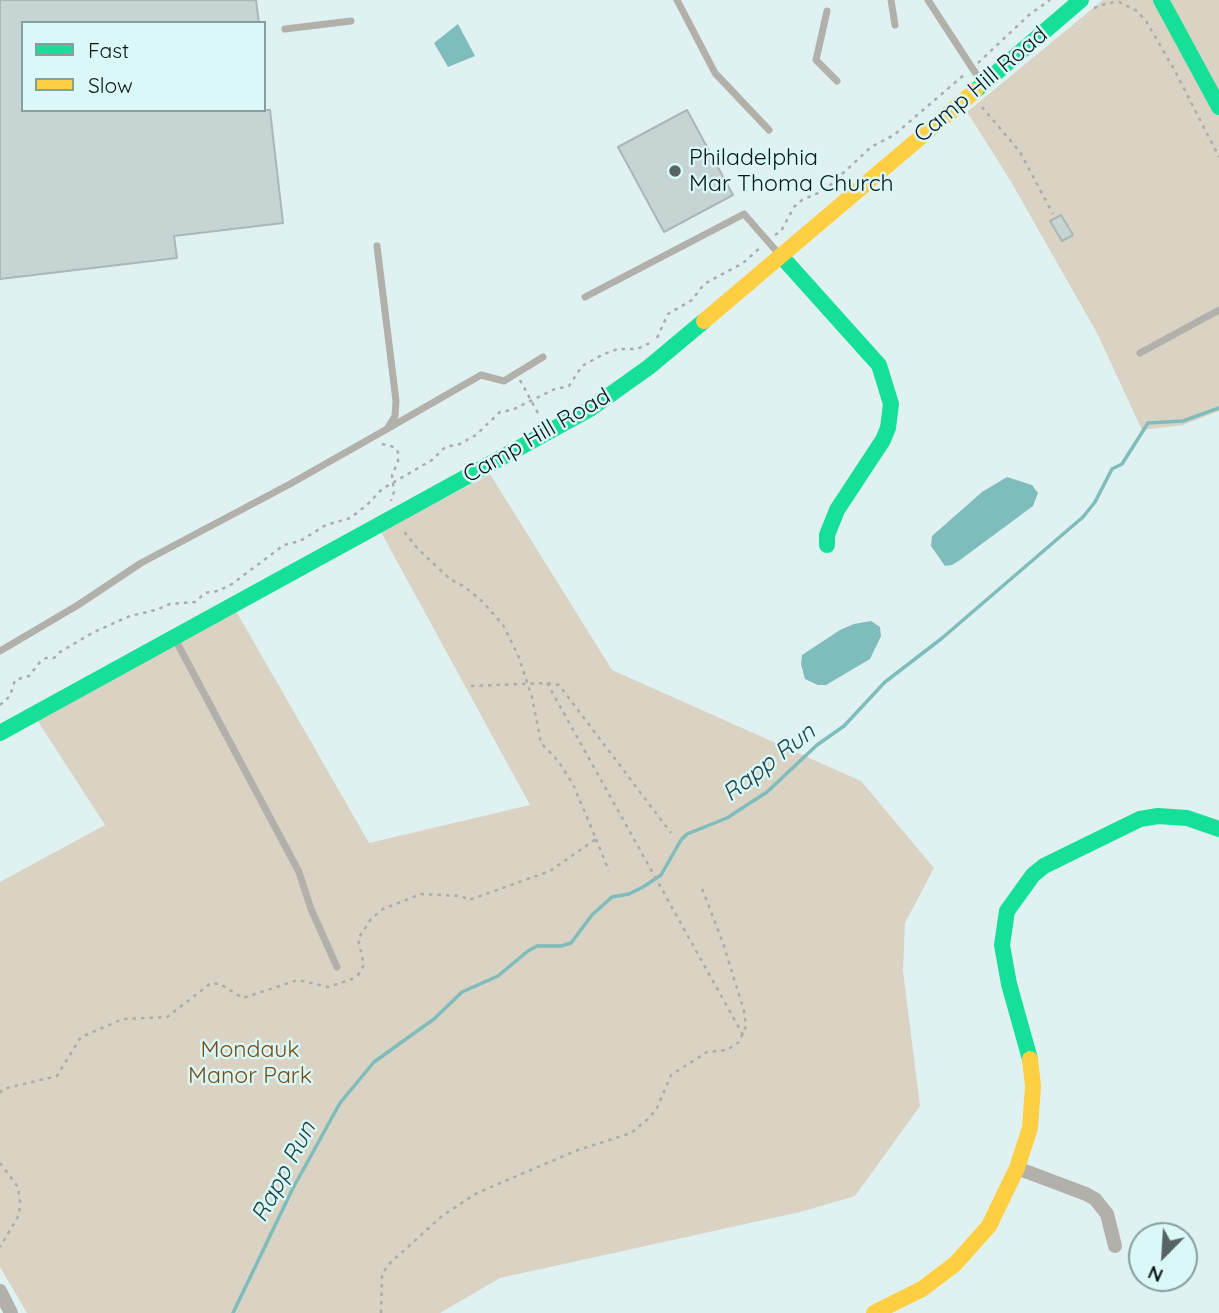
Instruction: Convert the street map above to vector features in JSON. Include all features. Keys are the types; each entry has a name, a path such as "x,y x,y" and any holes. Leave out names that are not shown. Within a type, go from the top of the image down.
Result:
{"street":[{"path":"1161,0 1217,99"},
{"name":"Camp Hill Road","path":"0,733 590,410 649,367 977,89 1087,4"},
{"path":"782,257 879,365 891,404 888,428 883,440 837,510 827,535 827,545"},
{"path":"878,1312 922,1289 955,1264 979,1240 997,1213 1017,1168 1030,1128 1033,1086 1029,1052 1009,984 1002,945 1007,911 1013,900 1044,866 1140,819 1158,816 1187,818 1219,829"},
{"path":"1017,1168 1095,1199 1107,1214 1115,1246"},
{"path":"0,1291 11,1313"}],"lane":[{"path":"677,0 715,74 769,130"},
{"path":"891,0 895,25"},
{"path":"928,0 972,68 977,89"},
{"path":"827,11 816,60 837,81"},
{"path":"285,29 351,21"},
{"path":"585,297 744,214 782,257"},
{"path":"377,246 396,401 395,415 387,429"},
{"path":"1140,353 1219,310"},
{"path":"0,651 78,606 141,563 376,437 481,375 504,381 542,357"},
{"path":"174,637 299,872 311,909 337,967"}],"path":[{"path":"0,705 10,696 15,680 29,676 46,658 54,658 77,642 130,616 170,604 195,603 205,593 218,591 253,571 284,545 300,541 326,525 350,518 374,496 432,460 444,447 460,444 476,435 500,412 512,410 555,389 569,386 582,366 604,354 618,349 646,346 657,338 668,314 692,300 704,284 743,263 781,231 794,207 802,200 825,190 871,147 894,135 1030,14 1050,0"},
{"path":"1087,4 1119,2 1137,11 1146,21 1219,157"},
{"path":"977,89 1020,152 1053,214"},
{"path":"516,373 548,433"},
{"path":"376,437 382,444 394,447 398,452 398,462 392,475 391,506 395,516 418,549 450,579 483,602 503,625 518,654 528,685 541,743 558,761 573,785 609,871"},
{"path":"547,682 743,1035"},
{"path":"471,686 547,682 559,685 671,833"},
{"path":"0,1093 3,1089 57,1076 81,1037 123,1019 167,1017 211,983 220,984 243,998 298,980 328,987 352,979 364,965 358,939 371,919 383,909 421,894 461,896 470,900 550,871 596,839"},
{"path":"381,1313 382,1275 388,1265 442,1216 477,1193 578,1150 631,1133 657,1108 671,1075 707,1052 727,1050 739,1042 746,1026 744,1011 723,943 701,886"},
{"path":"0,1163 18,1187 20,1202 19,1215 0,1247"}],"green space":[{"path":"1103,0 1219,0 1219,411 1183,425 1142,430 1097,333 1010,180 967,112"},
{"name":"Mondauk Manor Park","path":"490,474 612,670 861,781 934,868 905,923 903,971 920,1106 855,1196 800,1212 500,1278 440,1313 27,1313 0,1267 0,882 105,825 37,720 236,611 369,843 530,805 381,532"}],"water":[{"path":"458,24 475,56 448,67 434,43"},
{"path":"1007,477 1032,485 1038,493 1033,506 960,560 945,566 931,546 932,536 982,492"},
{"path":"871,621 880,627 881,636 870,659 826,685 818,685 805,679 801,664 802,655 840,630"}],"building":[{"path":"0,0 256,0 259,21 21,21 21,112 270,110 283,223 174,236 177,258 0,279"},
{"name":"Philadelphia Mar Thoma Church","path":"687,110 733,195 664,232 618,147"},
{"path":"1061,215 1073,235 1062,241 1050,221"}],"waterway":[{"name":"Rapp Run","path":"233,1313 292,1190 340,1103 374,1062 434,1019 462,992 498,976 528,951 537,946 561,946 571,943 592,915 612,897 629,894 661,875 687,834 727,818 767,792 817,745 844,726 885,682 941,639 1083,517 1095,502 1112,469 1122,464 1148,423 1183,421 1219,408"}],"traffic: fast":[{"path":"975,91 1081,0"},
{"path":"1161,0 1219,107"},
{"path":"782,257 879,365 891,404 888,428 883,440 837,510 827,535 827,545"},
{"path":"0,733 590,409 649,367 704,321"},
{"path":"1030,1059 1009,984 1002,945 1007,911 1033,875 1044,866 1140,819 1158,816 1187,818 1219,829"}],"traffic: slow":[{"path":"704,321 975,91"},
{"path":"874,1313 922,1289 955,1264 989,1226 1017,1168 1030,1128 1033,1086 1030,1059"}],"place":[{"name":"Philadelphia Mar Thoma Church","path":"675,171"}]}
